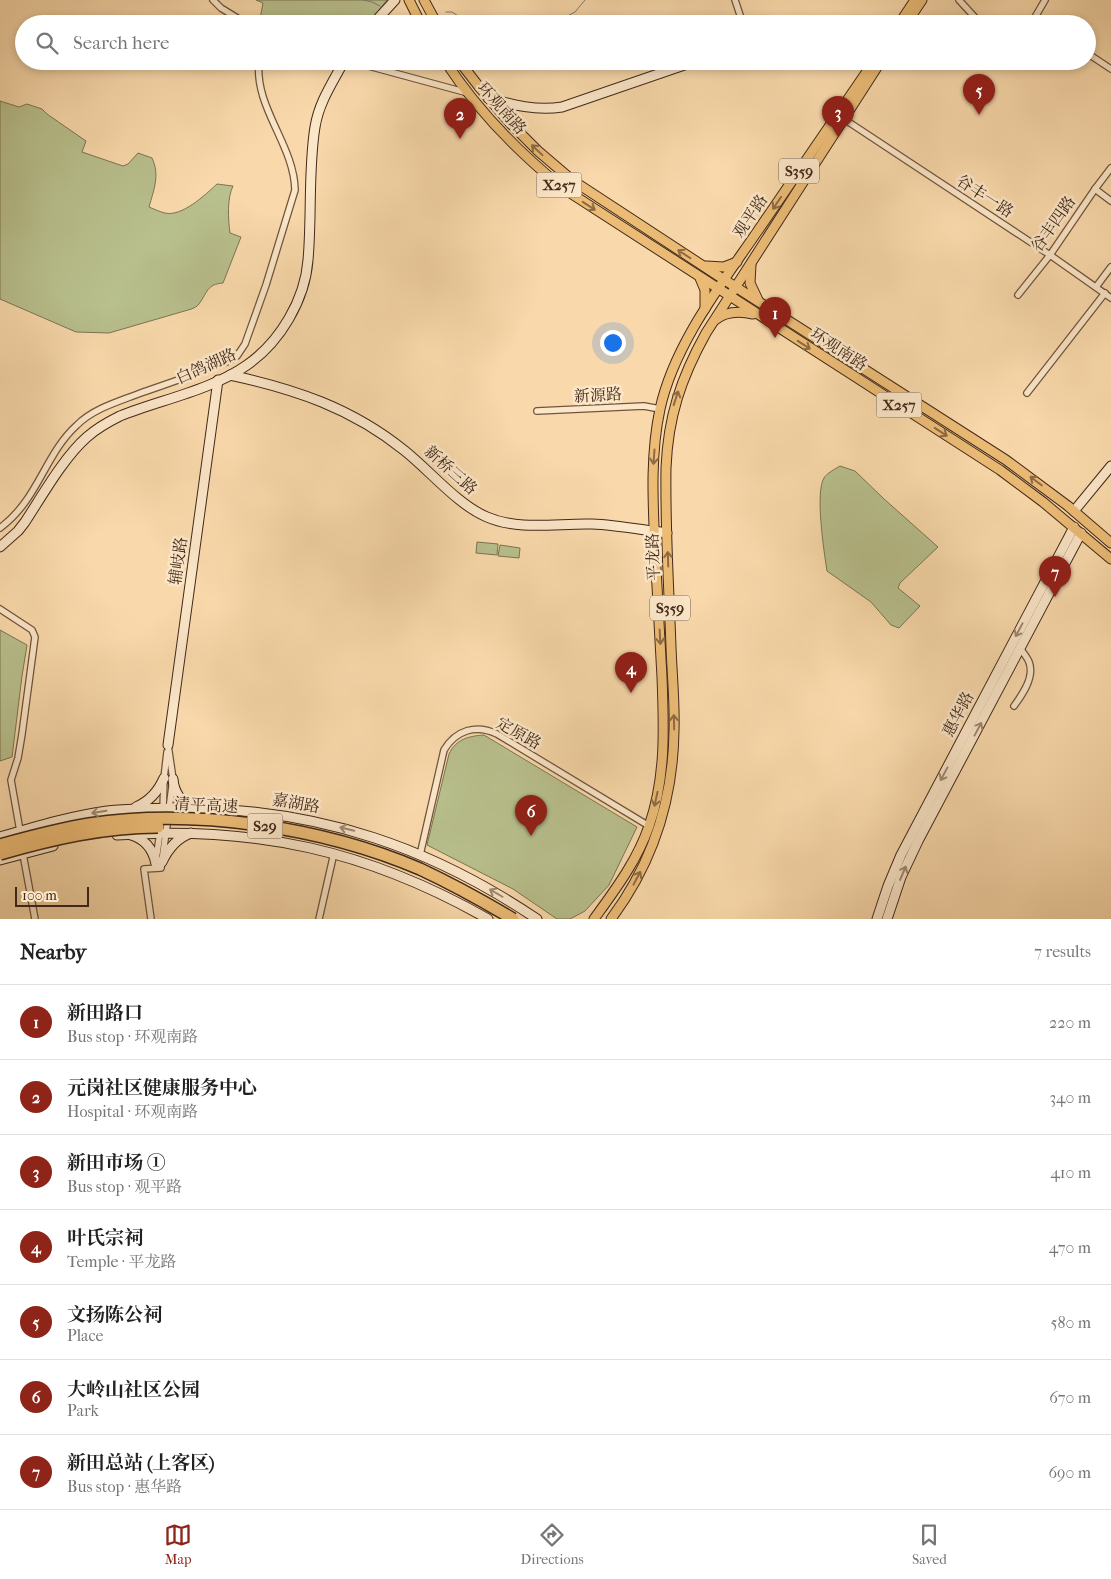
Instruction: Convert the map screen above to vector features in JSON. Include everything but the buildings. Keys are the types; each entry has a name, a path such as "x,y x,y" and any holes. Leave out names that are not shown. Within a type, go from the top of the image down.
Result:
{"highway":[{"name":"清平高速","path":"0,845 88,824 130,820 201,820 261,825 326,838 376,852 446,882 514,919"},
{"name":"清平高速","path":"0,854 63,837 129,828 187,827 248,831 331,846 361,855 425,880 499,919"}],"main road":[{"path":"389,15 402,0"},
{"path":"409,0 416,15"},
{"path":"424,0 432,15"},
{"path":"905,15 915,0"},
{"path":"912,15 922,0"},
{"path":"381,15 392,2"},
{"name":"白鸽湖路","path":"0,547 25,522 79,445 97,429 127,413 218,380 248,365 270,344 287,321 299,296 308,260 315,125 327,91 339,70"},
{"name":"环观南路","path":"451,70 468,93 517,148 551,178 582,201 1000,470 1111,559"},
{"name":"环观南路","path":"467,70 488,98 528,141 572,180 735,287 1006,460 1077,513 1111,543"},
{"path":"488,98 529,108 562,107 670,70"},
{"name":"观平路","path":"718,290 868,70"},
{"name":"观平路","path":"735,287 875,70"},
{"path":"752,260 749,275 750,283 760,302"},
{"path":"698,263 711,267 724,267 737,262"},
{"path":"700,278 705,295 703,314"},
{"name":"平龙路","path":"611,919 628,894 649,854 661,821 669,786 674,731 666,468 670,422 684,377 698,348 735,287"},
{"name":"平龙路","path":"594,918 632,866 650,826 659,783 664,725 654,532 654,455 660,409 672,371 718,290"},
{"path":"712,324 720,316 731,312 758,315"},
{"name":"新桥三路","path":"230,375 288,389 355,417 404,450 471,509 492,520 516,524 601,524 667,534"},
{"name":"辅岐路","path":"168,745 218,380"},
{"path":"1077,513 1111,466"},
{"path":"1077,513 1111,475"},
{"name":"惠华路","path":"887,919 901,877 915,847 1020,648 1077,530"},
{"name":"惠华路","path":"877,919 900,855 1077,530"},
{"path":"131,809 143,804 152,797 168,778 180,798 188,805 198,808"},
{"name":"嘉湖路","path":"0,837 87,815 131,809 198,808 259,812 321,823 372,836 420,855 471,879 537,919"},
{"path":"158,865 175,842 183,836 194,832"},
{"path":"0,860 70,841 129,834 194,832 264,838 352,858 416,882 488,919"},
{"path":"129,834 147,844 158,865"}],"street":[{"path":"213,0 221,8 233,15"},
{"path":"735,0 740,15"},
{"path":"959,0 973,15"},
{"path":"1036,15 1045,0"},
{"path":"1096,59 1111,69"},
{"path":"0,528 22,508 63,440 83,419 90,414 124,400 223,364 242,351 266,285 295,190 295,180 290,160 263,98 259,70"},
{"path":"383,70 468,93"},
{"name":"谷丰一路","path":"844,119 1050,255 1111,298"},
{"name":"谷丰四路","path":"1018,295 1050,255 1111,168"},
{"path":"1095,189 1111,201"},
{"path":"1096,287 1111,267"},
{"path":"1027,393 1105,293"},
{"name":"新源路","path":"537,411 644,406 660,409"},
{"path":"0,609 32,630 35,637 18,758 11,780 20,831"},
{"path":"1014,706 1022,695 1031,670 1029,661 1020,648"},
{"name":"定原路","path":"420,855 444,750 453,738 467,730 474,729 497,734 650,826"},
{"path":"151,919 144,869 158,865 166,808 168,745"},
{"path":"319,919 334,853"},
{"path":"23,854 35,919"}],"green space":[{"path":"256,0 387,0 375,15 261,15 263,3"},
{"path":"0,101 19,107 27,104 42,109 86,141 82,152 123,166 128,164 138,153 152,158 156,176 149,207 159,211 165,213 179,212 200,199 217,184 233,186 228,215 230,233 241,237 223,283 210,287 198,305 193,308 109,333 76,332 0,299"},
{"path":"840,466 855,471 938,547 900,583 898,588 920,606 899,628 891,625 871,602 827,571 820,509 821,485 825,476"},
{"path":"477,542 498,544 497,555 476,553"},
{"path":"500,545 520,548 519,558 498,556"},
{"path":"0,630 27,645 12,757 0,761"},
{"path":"484,735 637,827 609,885 585,911 570,919 557,919 513,889 427,845 449,754 455,745 463,739"}],"waterway":[{"path":"363,0 380,6"},
{"path":"569,15 575,12 585,0"},
{"path":"446,12 452,12 457,15"}],"place":[{"name":"文扬陈公祠","path":"979,115"},
{"name":"新田市场 ①","path":"838,137"},
{"name":"元岗社区健康服务中心","path":"460,139"},
{"name":"新田路口","path":"775,338"},
{"name":"新田总站 (上客区)","path":"1055,597"},
{"name":"叶氏宗祠","path":"631,693"},
{"name":"大岭山社区公园","path":"531,836"}]}
